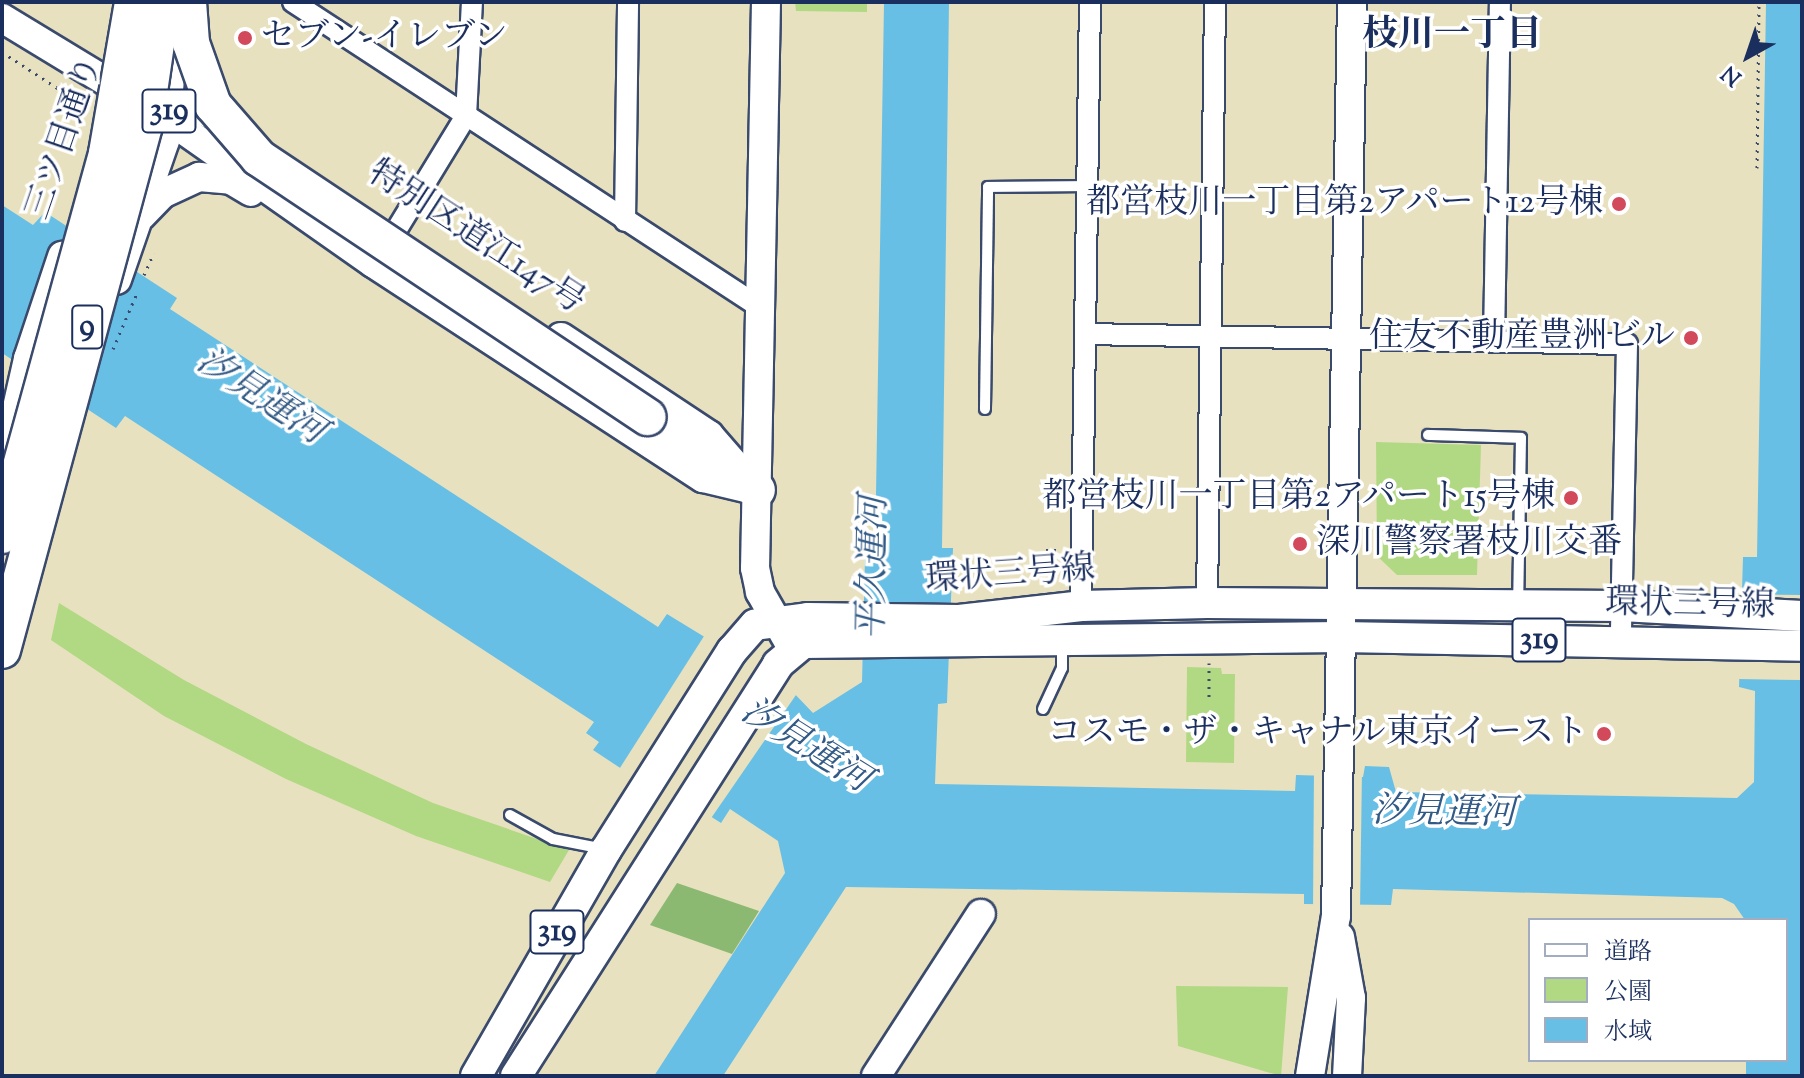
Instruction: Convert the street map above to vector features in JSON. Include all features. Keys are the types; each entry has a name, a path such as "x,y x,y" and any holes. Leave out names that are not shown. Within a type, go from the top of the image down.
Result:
{"highway":[{"name":"9","path":"2,535 107,153 133,2"},
{"name":"9","path":"2,650 144,126 162,2"},
{"path":"188,2 191,43 208,95 233,134 259,158 757,490"}],"main road":[{"name":"三ツ目通り","path":"2,483 39,323 127,93 140,2"},
{"name":"319","path":"2,639 57,426 141,216 169,110 174,2"},
{"name":"環状三号線","path":"959,630 1081,606 1207,603 1622,606 1802,646"},
{"name":"環状三号線","path":"476,1076 533,972 606,850 748,629 774,620 859,629 959,630 1062,640 1342,637 1621,642 1735,630 1802,616"},
{"name":"環状三号線","path":"792,648 859,629"},
{"name":"319","path":"516,1076 792,648"},
{"path":"555,936 565,952 577,959 593,959"},
{"path":"533,972 554,972 565,979 570,995"}],"street":[{"path":"293,2 761,308"},
{"path":"397,229 466,116 472,2"},
{"path":"625,221 628,2"},
{"path":"766,2 755,568 774,620 792,648"},
{"path":"1081,606 1090,2"},
{"path":"1207,603 1215,2"},
{"path":"1310,1076 1336,916 1352,2"},
{"path":"1494,341 1500,2"},
{"name":"特別区道江147号","path":"2,18 127,93 169,110 373,263"},
{"name":"特別区道江147号","path":"169,110 207,112 260,139 709,435 757,490"},
{"name":"特別区道江147号","path":"141,216 178,184 214,177 231,180 373,263 703,478 757,490"},
{"path":"1085,334 1627,344 1621,642"},
{"path":"876,1076 981,914"},
{"path":"1336,916 1351,998 1347,1076"}],"lane":[{"path":"985,409 988,187 1087,186"},
{"path":"1428,435 1521,438 1518,605"},
{"path":"1043,709 1062,668 1062,640"},
{"path":"510,815 553,839 606,850"}],"path":[{"path":"1757,168 1759,2"},
{"path":"2,52 76,100"},
{"path":"111,355 154,253"},
{"path":"1046,550 1064,550"},
{"path":"1209,659 1209,699"}],"green space":[{"path":"795,2 867,2 867,12 796,11"},
{"path":"1376,442 1481,445 1477,575 1397,575 1377,556"},
{"path":"59,603 184,680 306,744 433,803 569,850 550,882 416,836 286,779 164,716 51,640"},
{"path":"1187,667 1221,668 1222,674 1235,674 1234,763 1186,762"},
{"path":"677,883 759,911 732,954 650,925"},
{"path":"1176,986 1288,987 1281,1076 1178,1046"}],"water":[{"path":"884,2 949,2 942,548 953,548 947,703 938,704 935,784 1295,791 1296,775 1363,777 1365,766 1389,767 1396,792 1737,798 1754,782 1755,691 1739,687 1743,557 1757,557 1766,2 1802,2 1802,1076 1746,1076 1746,1062 1788,1062 1788,918 1744,918 1734,904 1722,898 1393,889 1391,905 1304,904 1304,894 846,887 723,1076 654,1076 785,873 778,841 730,809 721,823 710,816 705,824 593,750 599,742 586,733 594,722 125,416 116,428 2,353 2,205 33,225 45,212 177,298 170,309 658,627 667,614 790,689 813,713 862,682 865,558 875,556"}],"pier":[{"path":"1738,594 1802,595 1802,680 1738,679"},
{"path":"706,633 798,692 705,827 618,771"},
{"path":"1362,769 1360,909 1313,908 1314,771"}],"place":[{"name":"セブン-イレブン","path":"245,38"},
{"name":"都営枝川一丁目第2アパート12号棟","path":"1619,204"},
{"name":"住友不動産豊洲ビル","path":"1691,338"},
{"name":"都営枝川一丁目第2アパート15号棟","path":"1571,498"},
{"name":"深川警察署枝川交番","path":"1300,544"},
{"name":"コスモ・ザ・キャナル東京イースト","path":"1604,734"}],"district":[{"name":"枝川一丁目","path":"1452,37"}],"water label":[{"name":"汐見運河","path":"260,398"},
{"name":"平久運河","path":"875,568"},
{"name":"汐見運河","path":"805,747"},
{"name":"汐見運河","path":"1444,814"}]}
